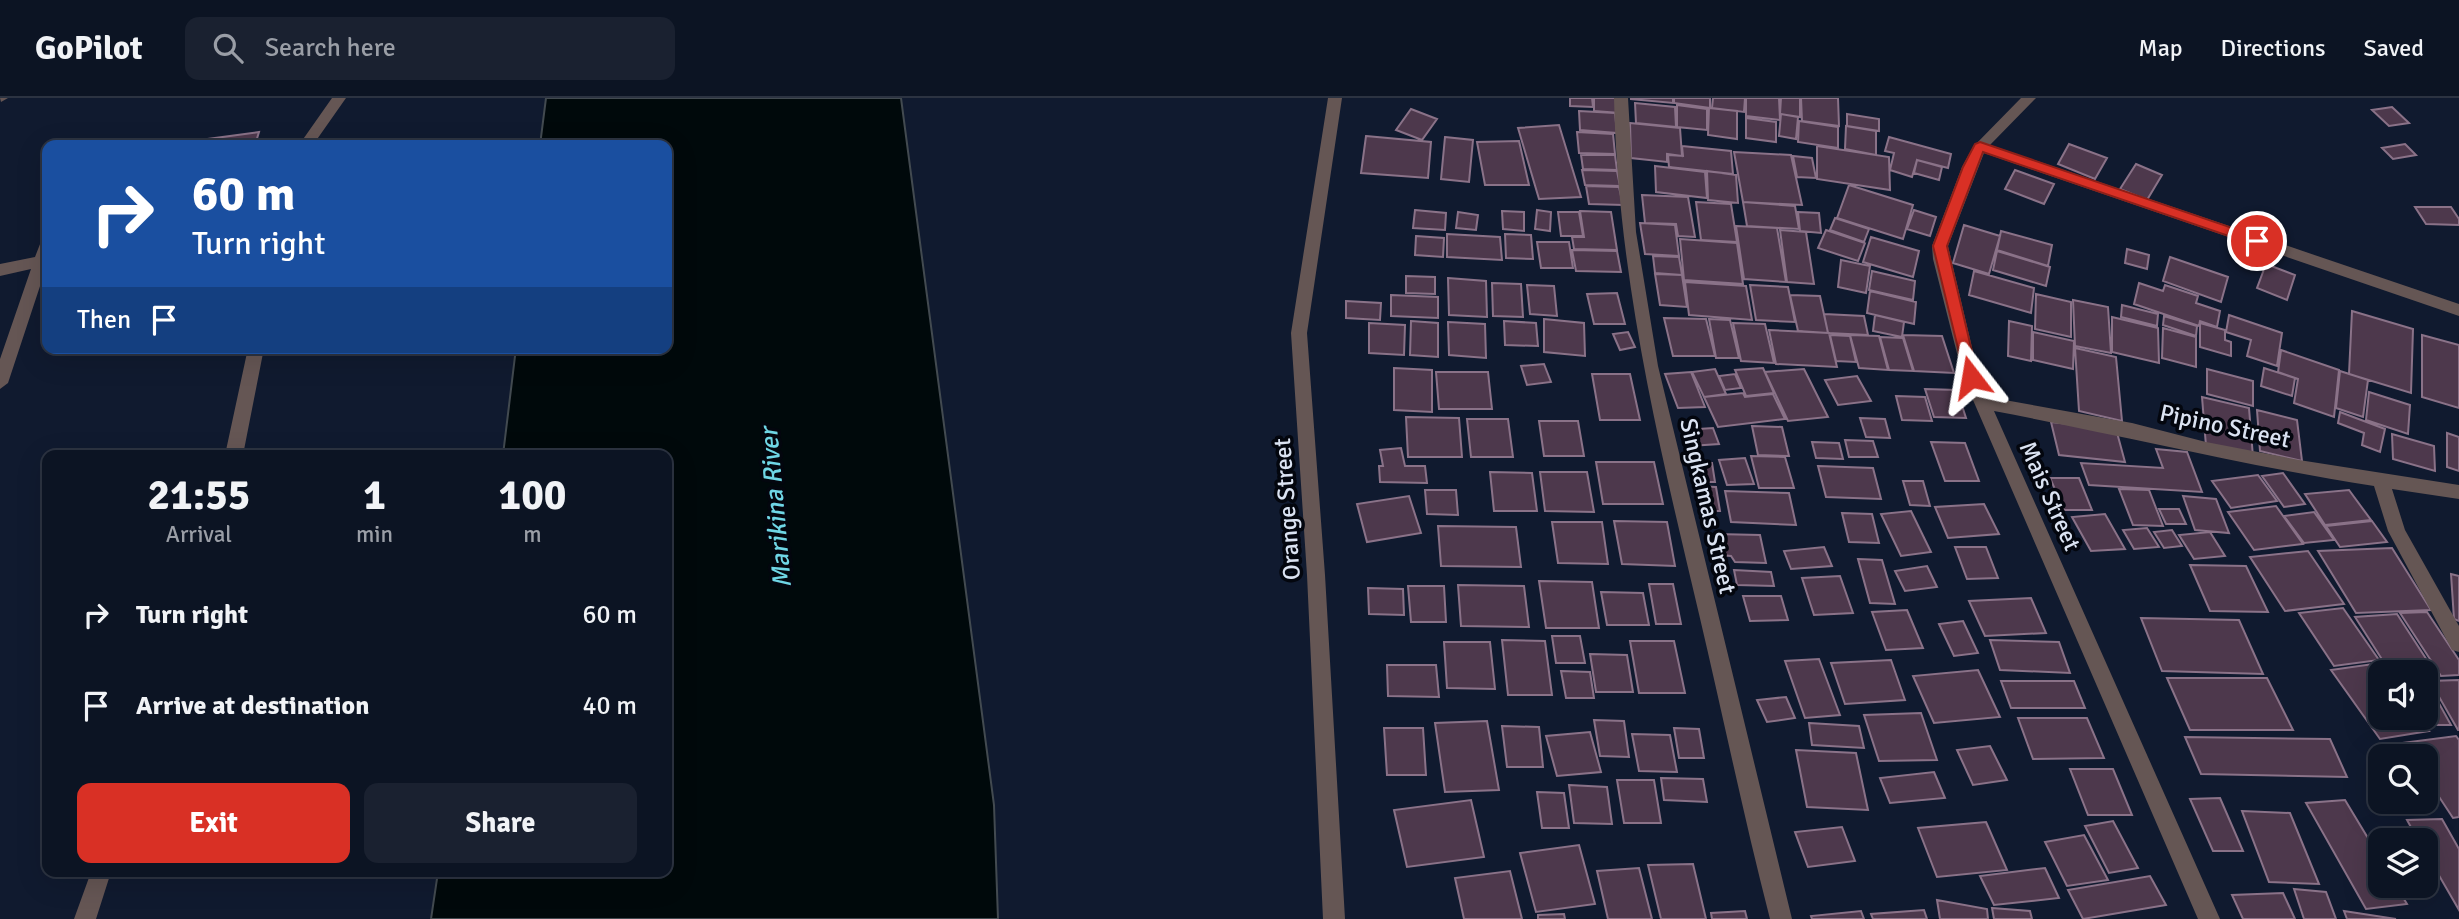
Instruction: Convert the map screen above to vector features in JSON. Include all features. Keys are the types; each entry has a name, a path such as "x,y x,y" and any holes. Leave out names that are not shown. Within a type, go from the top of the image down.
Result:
{"street":[{"path":"310,140 339,98"},
{"name":"Orange Street","path":"1334,919 1316,575 1299,333 1335,98"},
{"name":"Singkamas Street","path":"1621,98 1627,215 1653,368 1693,559 1781,919"},
{"name":"Mais Street","path":"2029,98 1980,147 1969,167 1940,246 1971,377 2209,919"},
{"path":"1980,147 2459,310"},
{"path":"0,270 42,261"},
{"path":"0,383 42,268"},
{"path":"235,450 255,354"},
{"name":"Pipino Street","path":"1982,402 2132,430 2219,452 2459,492"},
{"path":"2381,481 2397,531 2459,644"},
{"path":"85,919 99,877"}],"water":[{"name":"Marikina River","path":"546,98 901,98 994,805 998,919 431,919 437,877 672,877 672,450 504,450 515,354 672,354 672,140 541,140"}],"building":[{"path":"1570,98 1592,98 1593,107 1570,106"},
{"path":"1594,98 1618,98 1620,113 1594,111"},
{"path":"1673,98 1673,103 1631,99"},
{"path":"1674,98 1710,98 1710,108 1674,103"},
{"path":"1713,98 1745,98 1744,112 1712,108"},
{"path":"1746,98 1779,98 1780,120 1746,116"},
{"path":"1781,98 1800,98 1800,117 1780,114"},
{"path":"1801,98 1838,98 1839,126 1802,121"},
{"path":"1635,103 1675,107 1676,127 1636,123"},
{"path":"1677,105 1707,109 1707,130 1677,127"},
{"path":"2392,107 2409,123 2389,126 2372,110"},
{"path":"1709,108 1737,111 1737,139 1708,135"},
{"path":"1411,109 1437,119 1422,140 1396,130"},
{"path":"1579,111 1615,113 1617,133 1580,130"},
{"path":"1781,114 1798,117 1796,139 1779,136"},
{"path":"1847,114 1879,119 1879,131 1847,126"},
{"path":"1746,118 1776,122 1776,142 1746,138"},
{"path":"1799,121 1838,127 1838,148 1798,142"},
{"path":"1630,123 1680,128 1682,156 1667,154 1667,162 1631,158"},
{"path":"1559,125 1581,197 1539,199 1518,128"},
{"path":"1846,126 1876,131 1876,155 1845,149"},
{"path":"259,132 257,140 208,139"},
{"path":"1577,132 1613,134 1615,154 1579,153"},
{"path":"1366,136 1431,142 1428,178 1361,173"},
{"path":"1445,137 1473,140 1469,182 1441,179"},
{"path":"1889,137 1951,154 1948,168 1917,160 1912,177 1890,170 1894,153 1885,151"},
{"path":"1519,141 1529,185 1485,185 1477,142"},
{"path":"2069,144 2107,158 2095,179 2058,164"},
{"path":"2405,144 2416,155 2393,159 2382,148"},
{"path":"1682,146 1731,151 1733,174 1669,167 1668,155 1683,156"},
{"path":"1817,146 1889,157 1890,190 1817,179"},
{"path":"1734,152 1791,155 1802,205 1743,202"},
{"path":"1581,155 1615,155 1617,170 1583,169"},
{"path":"1793,156 1812,158 1816,178 1797,177"},
{"path":"1917,160 1942,167 1939,180 1914,173"},
{"path":"2136,164 2162,175 2147,200 2120,189"},
{"path":"1655,166 1705,172 1707,198 1656,192"},
{"path":"1582,170 1617,171 1620,186 1585,185"},
{"path":"2015,170 2054,184 2044,204 2005,189"},
{"path":"1707,171 1736,175 1738,203 1708,200"},
{"path":"1849,185 1913,205 1903,239 1837,218"},
{"path":"1586,186 1619,187 1623,205 1589,204"},
{"path":"1642,195 1688,197 1695,237 1678,236 1676,224 1645,223"},
{"path":"1696,202 1731,204 1737,242 1701,240"},
{"path":"1743,202 1795,206 1799,229 1747,226"},
{"path":"2415,207 2451,207 2459,219 2459,225 2426,224"},
{"path":"1415,210 1446,213 1445,230 1413,228"},
{"path":"1537,210 1551,212 1550,231 1535,229"},
{"path":"1914,210 1936,217 1930,236 1907,229"},
{"path":"1502,211 1524,212 1524,231 1503,229"},
{"path":"1580,211 1611,212 1617,250 1574,249 1572,237 1584,237"},
{"path":"1458,212 1478,215 1476,230 1456,228"},
{"path":"1558,212 1579,212 1583,236 1561,236"},
{"path":"1798,212 1819,213 1821,233 1800,231"},
{"path":"1835,218 1869,229 1864,242 1830,230"},
{"path":"1640,223 1675,225 1679,256 1645,254"},
{"path":"1964,225 2000,236 1989,274 1953,263"},
{"path":"1736,226 1777,228 1786,282 1744,279"},
{"path":"1780,230 1806,232 1814,284 1787,282"},
{"path":"1826,230 1865,243 1858,261 1818,248"},
{"path":"2001,231 2052,245 2048,266 1997,250"},
{"path":"1447,234 1500,237 1502,260 1447,257"},
{"path":"1505,234 1531,235 1533,259 1506,258"},
{"path":"1416,236 1444,238 1443,257 1415,255"},
{"path":"1871,237 1919,251 1913,277 1863,262"},
{"path":"1680,239 1737,243 1743,284 1684,280"},
{"path":"1537,242 1569,242 1573,268 1541,268"},
{"path":"2127,249 2149,255 2147,269 2125,263"},
{"path":"1572,250 1617,251 1621,272 1576,271"},
{"path":"1997,251 2050,267 2046,286 1993,270"},
{"path":"1653,256 1679,257 1682,275 1655,273"},
{"path":"2170,257 2228,277 2221,302 2163,281"},
{"path":"1841,260 1870,266 1866,293 1838,287"},
{"path":"2266,264 2295,275 2287,300 2257,288"},
{"path":"1872,271 1915,281 1913,300 1869,290"},
{"path":"1974,271 2034,288 2031,313 1969,295"},
{"path":"1655,274 1682,275 1687,307 1660,305"},
{"path":"1406,276 1435,277 1435,294 1406,293"},
{"path":"1448,278 1486,281 1487,317 1449,315"},
{"path":"1685,282 1746,286 1752,320 1689,315"},
{"path":"1492,283 1521,284 1523,317 1493,316"},
{"path":"2139,283 2163,291 2165,285 2198,296 2196,303 2220,311 2217,327 2200,321 2199,326 2134,304"},
{"path":"1527,285 1554,286 1557,316 1530,314"},
{"path":"1750,285 1788,287 1795,322 1756,320"},
{"path":"1870,291 1916,302 1914,324 1867,313"},
{"path":"1617,293 1625,324 1594,324 1587,294"},
{"path":"2036,294 2071,302 2071,337 2035,329"},
{"path":"1391,295 1438,297 1438,318 1391,316"},
{"path":"1790,295 1820,296 1828,333 1798,331"},
{"path":"2073,300 2108,307 2111,353 2075,346"},
{"path":"1346,301 1381,303 1380,320 1346,318"},
{"path":"2122,305 2158,314 2157,326 2121,317"},
{"path":"2352,311 2413,329 2411,393 2349,374"},
{"path":"1824,314 1864,316 1868,335 1828,333"},
{"path":"1875,315 1904,322 1902,337 1873,331"},
{"path":"2229,315 2282,333 2277,366 2247,356 2251,340 2226,332"},
{"path":"2164,316 2197,326 2196,336 2163,325"},
{"path":"2112,317 2158,328 2159,363 2112,352"},
{"path":"1664,318 1706,319 1715,356 1673,356"},
{"path":"1544,319 1584,323 1585,356 1544,352"},
{"path":"1709,319 1730,320 1739,358 1716,358"},
{"path":"1411,321 1438,323 1438,357 1410,355"},
{"path":"1504,321 1536,323 1538,346 1505,345"},
{"path":"2009,321 2032,326 2031,361 2008,356"},
{"path":"1448,322 1485,324 1486,358 1449,355"},
{"path":"1369,323 1405,325 1404,355 1369,353"},
{"path":"1733,323 1765,324 1774,363 1741,361"},
{"path":"2200,323 2225,330 2225,340 2231,342 2231,356 2200,347"},
{"path":"2163,328 2196,337 2196,367 2162,358"},
{"path":"1769,330 1829,333 1837,367 1776,364"},
{"path":"1628,332 1635,347 1620,350 1613,334"},
{"path":"2033,332 2074,341 2073,369 2033,360"},
{"path":"1830,335 1850,336 1856,362 1836,361"},
{"path":"1850,335 1879,336 1888,370 1859,368"},
{"path":"1903,335 1942,336 1954,373 1914,371"},
{"path":"2422,335 2459,345 2459,408 2422,397"},
{"path":"1880,337 1903,338 1913,371 1889,370"},
{"path":"2075,348 2116,357 2122,421 2079,411"},
{"path":"2281,350 2339,370 2334,417 2294,403 2298,379 2278,372"},
{"path":"1544,364 1551,382 1527,385 1521,366"},
{"path":"1394,368 1432,370 1432,412 1394,410"},
{"path":"1763,368 1774,393 1746,396 1735,370"},
{"path":"2264,368 2295,378 2292,396 2261,386"},
{"path":"1715,369 1726,394 1704,397 1692,372"},
{"path":"1804,369 1828,417 1788,421 1765,372"},
{"path":"2207,369 2253,381 2253,406 2207,394"},
{"path":"2340,371 2368,380 2363,417 2336,408"},
{"path":"1436,372 1488,372 1492,409 1439,409"},
{"path":"1691,372 1705,407 1678,408 1665,374"},
{"path":"1592,374 1630,374 1640,420 1600,420"},
{"path":"1735,374 1741,388 1725,390 1719,376"},
{"path":"1857,376 1871,401 1838,405 1825,380"},
{"path":"1925,389 1957,390 1966,418 1934,417"},
{"path":"2369,392 2410,405 2408,434 2366,420"},
{"path":"1743,393 1745,397 1773,394 1785,419 1718,427 1704,397"},
{"path":"1896,396 1925,397 1932,421 1902,420"},
{"path":"2202,397 2249,408 2253,457 2206,446"},
{"path":"2257,410 2297,420 2302,461 2260,451"},
{"path":"2340,412 2385,429 2380,452 2362,445 2364,433 2338,423"},
{"path":"1406,417 1459,418 1462,457 1408,457"},
{"path":"1860,418 1885,419 1890,438 1866,437"},
{"path":"1467,419 1508,419 1513,457 1471,457"},
{"path":"1539,421 1578,421 1584,456 1544,456"},
{"path":"2051,422 2116,429 2125,462 2059,455"},
{"path":"1752,426 1782,427 1789,456 1758,455"},
{"path":"1713,428 1719,444 1690,446 1684,430"},
{"path":"2447,433 2459,437 2459,471 2447,467"},
{"path":"2392,434 2434,446 2435,471 2393,459"},
{"path":"1845,440 1873,441 1878,457 1849,457"},
{"path":"1812,442 1839,443 1843,459 1816,458"},
{"path":"1931,442 1965,443 1979,481 1945,481"},
{"path":"1401,448 1405,466 1425,466 1427,483 1380,482 1379,466 1383,466 1380,450"},
{"path":"2156,449 2187,452 2202,492 2089,485 2081,463 2163,468"},
{"path":"1751,456 1785,457 1794,488 1759,488"},
{"path":"1745,458 1754,484 1727,485 1719,460"},
{"path":"1596,462 1654,462 1663,504 1603,504"},
{"path":"1692,462 1712,463 1715,482 1697,482"},
{"path":"1818,466 1873,468 1881,499 1826,497"},
{"path":"1490,472 1532,473 1537,511 1494,511"},
{"path":"1540,472 1587,472 1594,512 1545,511"},
{"path":"2283,473 2305,504 2284,507 2262,476"},
{"path":"2258,475 2277,501 2231,508 2212,481"},
{"path":"2050,478 2079,478 2092,510 2064,510"},
{"path":"1903,481 1923,481 1930,506 1910,505"},
{"path":"1695,486 1716,487 1720,511 1700,511"},
{"path":"2119,489 2149,490 2163,526 2133,525"},
{"path":"1425,490 1456,490 1458,515 1427,514"},
{"path":"2349,490 2371,520 2325,525 2305,494"},
{"path":"1725,491 1789,493 1796,525 1731,522"},
{"path":"1409,496 1421,533 1367,542 1357,504"},
{"path":"2183,496 2216,499 2229,533 2195,530"},
{"path":"1984,504 1999,534 1948,538 1935,507"},
{"path":"2276,506 2303,544 2254,550 2228,512"},
{"path":"2159,509 2179,509 2186,524 2166,524"},
{"path":"1911,511 1931,552 1901,556 1881,514"},
{"path":"2314,512 2334,540 2304,543 2284,516"},
{"path":"1842,513 1872,514 1879,543 1849,542"},
{"path":"2105,514 2125,549 2091,551 2072,517"},
{"path":"1614,521 1667,522 1675,566 1622,564"},
{"path":"2372,521 2387,542 2340,547 2326,526"},
{"path":"1552,522 1602,522 1608,564 1558,563"},
{"path":"1438,526 1516,527 1521,567 1441,566"},
{"path":"2147,528 2159,547 2134,549 2123,530"},
{"path":"2172,530 2182,546 2164,548 2154,532"},
{"path":"2210,532 2225,556 2194,559 2179,535"},
{"path":"1716,534 1760,535 1766,563 1735,562 1731,556 1720,555"},
{"path":"1824,547 1832,566 1791,569 1784,551"},
{"path":"1955,547 1986,547 1998,578 1967,579"},
{"path":"2392,548 2431,610 2356,613 2318,551"},
{"path":"2308,551 2344,604 2285,611 2250,557"},
{"path":"1858,559 1882,560 1895,604 1870,603"},
{"path":"2190,565 2246,566 2268,612 2210,611"},
{"path":"1927,566 1937,587 1905,591 1895,571"},
{"path":"1734,570 1771,572 1774,586 1737,585"},
{"path":"2451,574 2459,576 2459,621 2454,619"},
{"path":"1840,576 1853,613 1814,615 1802,578"},
{"path":"1539,581 1592,582 1599,628 1546,628"},
{"path":"1649,584 1673,584 1681,624 1656,624"},
{"path":"1458,585 1524,586 1529,627 1461,626"},
{"path":"1408,586 1444,586 1446,622 1411,622"},
{"path":"1368,588 1403,589 1404,615 1369,614"},
{"path":"1601,592 1643,593 1649,625 1607,625"},
{"path":"1743,596 1781,596 1788,620 1750,621"},
{"path":"2031,598 2046,633 1985,636 1969,601"},
{"path":"2343,608 2379,660 2334,666 2299,613"},
{"path":"1907,610 1923,648 1886,650 1872,612"},
{"path":"2427,612 2459,660 2459,675 2441,676 2438,660 2431,660 2400,613"},
{"path":"2397,614 2427,660 2382,660 2355,617"},
{"path":"2141,618 2239,620 2263,674 2162,671"},
{"path":"1963,621 1978,653 1954,656 1939,624"},
{"path":"1552,636 1580,636 1585,663 1556,663"},
{"path":"1502,640 1545,641 1552,695 1508,695"},
{"path":"1990,640 2059,642 2070,673 2000,670"},
{"path":"1630,641 1674,641 1685,693 1639,693"},
{"path":"1444,642 1490,642 1495,689 1447,688"},
{"path":"1590,654 1627,655 1633,692 1596,692"},
{"path":"1819,659 1840,715 1805,718 1785,661"},
{"path":"1891,660 1905,700 1845,704 1831,663"},
{"path":"1387,665 1436,665 1439,697 1388,696"},
{"path":"2368,665 2368,722 2331,670"},
{"path":"1978,670 2000,717 1934,723 1913,676"},
{"path":"1561,671 1590,672 1594,698 1566,698"},
{"path":"2167,678 2267,678 2293,730 2190,730"},
{"path":"2459,680 2459,730 2438,695 2438,681"},
{"path":"2001,681 2074,681 2085,708 2011,708"},
{"path":"1786,697 1795,718 1767,722 1757,700"},
{"path":"2438,702 2451,725 2438,725"},
{"path":"1921,713 1937,760 1879,761 1864,715"},
{"path":"2018,718 2087,718 2104,758 2033,759"},
{"path":"1594,720 1624,721 1629,757 1600,756"},
{"path":"1487,721 1499,790 1445,792 1435,723"},
{"path":"1809,723 1859,726 1864,748 1812,745"},
{"path":"1502,726 1539,727 1543,767 1507,767"},
{"path":"1384,728 1423,728 1426,775 1387,775"},
{"path":"1674,728 1699,729 1704,758 1679,758"},
{"path":"2374,730 2429,731 2380,739"},
{"path":"1590,732 1601,772 1557,776 1546,736"},
{"path":"1632,734 1670,735 1677,772 1639,771"},
{"path":"2456,736 2459,740 2459,817 2453,818 2438,795 2438,744 2402,743"},
{"path":"2185,737 2330,739 2347,777 2201,774"},
{"path":"1990,746 2007,780 1973,785 1957,750"},
{"path":"1796,750 1856,753 1868,810 1807,807"},
{"path":"2070,769 2113,769 2132,815 2088,815"},
{"path":"1934,772 1945,798 1890,803 1880,778"},
{"path":"1661,778 1703,779 1707,802 1664,800"},
{"path":"1617,780 1654,780 1661,823 1624,823"},
{"path":"1569,785 1607,787 1612,824 1574,823"},
{"path":"1537,792 1564,793 1569,828 1542,828"},
{"path":"2220,798 2243,851 2213,851 2190,799"},
{"path":"1471,800 1484,857 1407,867 1394,810"},
{"path":"2345,800 2368,838 2368,898 2403,898 2407,904 2366,909 2306,803"},
{"path":"2242,811 2290,813 2319,884 2269,882"},
{"path":"2442,819 2459,849 2459,910 2438,874 2438,828 2411,828 2407,820"},
{"path":"2113,821 2138,868 2109,873 2085,826"},
{"path":"1986,822 2007,870 1937,877 1918,828"},
{"path":"1842,827 1855,861 1808,867 1795,832"},
{"path":"2084,835 2108,880 2067,886 2045,842"},
{"path":"1579,845 1595,904 1536,912 1520,853"},
{"path":"1693,864 1706,919 1661,919 1648,865"},
{"path":"1639,868 1652,919 1608,919 1597,871"},
{"path":"2045,868 2059,898 1994,905 1980,876"},
{"path":"1510,871 1522,919 1464,919 1455,878"},
{"path":"2150,876 2166,905 2083,919 2068,890"},
{"path":"2294,889 2326,892 2336,919 2304,919"},
{"path":"2283,893 2295,919 2243,919 2232,895"},
{"path":"1937,900 1987,909 1988,919 1940,919"},
{"path":"1992,908 2030,911 2032,919 1994,919"},
{"path":"1924,910 1927,919 1873,919 1871,914"},
{"path":"1745,911 1747,919 1712,919 1711,913"},
{"path":"1861,911 1864,919 1812,919 1811,916"},
{"path":"2344,911 2396,919 2347,919"},
{"path":"1564,914 1565,919 1538,919 1538,915"}],"route":[{"path":"1971,377 1940,246 1969,167 1980,147 2257,241"}]}
